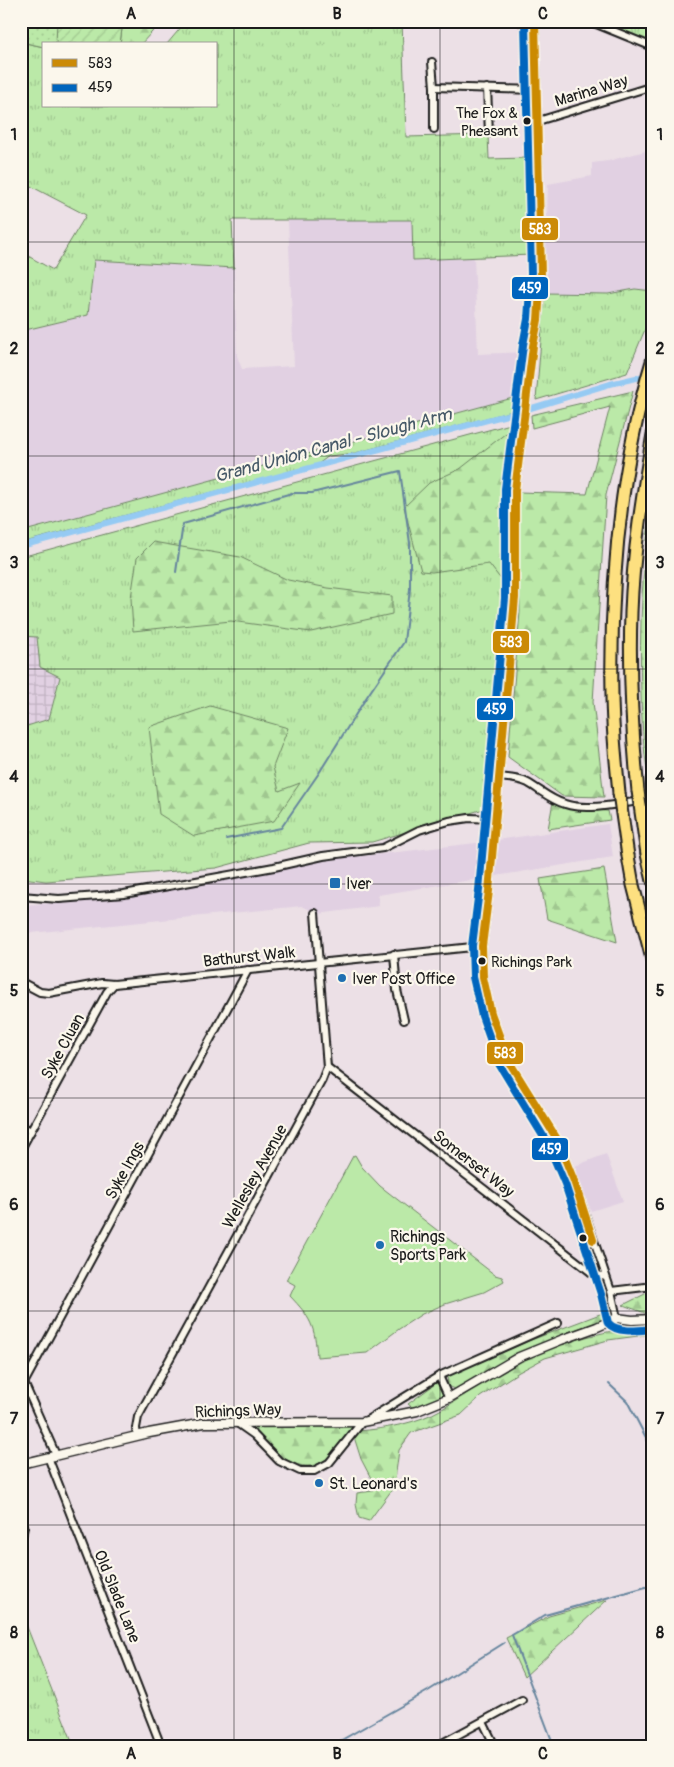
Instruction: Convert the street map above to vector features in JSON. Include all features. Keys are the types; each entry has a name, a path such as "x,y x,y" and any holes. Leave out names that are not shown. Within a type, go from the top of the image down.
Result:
{"highway":[{"path":"651,363 632,446 621,508 612,611 612,696 619,793 628,856 633,885 653,963"},
{"path":"653,434 640,512 631,610 630,694 638,791 653,881"}],"street":[{"path":"519,21 524,24 535,23 541,274 538,320 515,490 516,598 489,891 482,946 483,977 491,1014 508,1060 557,1139 574,1181 611,1291 618,1318 632,1320 653,1319"},
{"path":"589,21 601,24 653,47"},
{"path":"432,62 434,129"},
{"path":"434,86 536,90"},
{"name":"Marina Way","path":"538,121 653,86"},
{"path":"487,88 488,132"},
{"path":"498,777 523,780 544,794 565,804 576,806 609,805 653,799"},
{"path":"21,896 59,899 124,894 274,868 323,856 383,848 420,830 449,821 469,818 495,818"},
{"name":"Wellesley Avenue","path":"137,1436 138,1418 322,1080 327,1067 315,913"},
{"name":"Bathurst Walk","path":"21,982 40,992 49,993 102,983 114,984 482,946"},
{"path":"394,954 397,990 404,1020"},
{"name":"Syke Ings","path":"24,1383 248,970"},
{"name":"Syke Cluan","path":"21,1149 107,992 114,984"},
{"name":"Somerset Way","path":"327,1067 592,1273 605,1277"},
{"path":"21,1126 31,1131"},
{"path":"611,1291 653,1286"},
{"name":"Richings Way","path":"21,1464 137,1436 204,1423 363,1422 417,1411 449,1398 519,1357 618,1318"},
{"path":"237,1423 254,1435 279,1461 300,1471 314,1471 329,1462 363,1422 439,1376 558,1324"},
{"path":"21,1376 52,1456"},
{"path":"439,1376 449,1398"},
{"name":"Old Slade Lane","path":"52,1456 161,1746"},
{"path":"21,1512 21,1541"},
{"path":"437,1746 522,1700"},
{"path":"483,1722 495,1746"}],"shaded area":[{"path":"653,149 653,291 635,289 608,294 545,293 548,184 592,176 592,163 608,161"},
{"path":"288,220 412,220 413,260 474,257 478,354 527,352 520,396 21,532 21,331 88,315 94,260 234,268 237,356 242,369 294,366"},
{"path":"21,636 37,637 40,667 60,677 49,719 21,728"},
{"path":"608,824 613,857 378,895 379,906 318,914 302,906 21,934 21,905 76,902 234,879 320,861 476,843"},
{"path":"606,1154 623,1201 591,1211 575,1166"}],"green space":[{"path":"21,21 123,21 120,42 42,42 42,47 21,42"},
{"path":"57,21 123,21 120,42 56,42"},
{"path":"118,21 162,21 143,42 117,42"},
{"path":"184,21 402,21 406,137 488,135 489,159 526,158 531,255 413,260 412,220 232,220 234,268 94,260 88,315 21,331 21,252 53,270 86,215 21,181 21,42 42,47 42,108 218,108 218,42 169,42 183,25"},
{"path":"612,21 653,21 653,44 614,27"},
{"path":"635,289 653,291 653,310 627,373 536,400 545,293 608,294"},
{"path":"633,391 606,495 593,702 604,797 562,796 508,757 520,612 518,492 587,494 610,407 532,428 531,415"},
{"path":"520,396 520,409 355,453 329,456 318,464 21,543 21,532"},
{"path":"514,423 510,430 505,488 509,590 487,808 372,842 309,843 216,868 46,881 21,878 21,728 49,719 60,677 40,667 37,637 21,636 21,557"},
{"path":"510,430 505,488 509,590 489,564 432,572 421,571 404,507 429,483 460,469"},
{"path":"653,495 653,790 651,791 643,732 640,646 644,570"},
{"path":"153,542 240,557 288,580 328,588 392,596 392,614 311,632 231,621 133,631 131,598 137,558"},
{"path":"210,706 288,728 273,767 279,791 300,783 274,821 194,836 159,814 149,727"},
{"path":"553,802 578,809 608,811 610,820 548,829"},
{"path":"604,869 617,942 547,919 540,879"},
{"name":"Richings Sports Park","path":"355,1155 362,1167 380,1186 495,1275 502,1277 504,1281 484,1292 445,1304 422,1314 367,1353 317,1357 315,1337 311,1323 303,1310 290,1296 295,1285 286,1280"},
{"path":"653,1291 653,1312 645,1313 623,1305"},
{"path":"608,1311 614,1317 568,1332 520,1355 456,1390 448,1386 447,1376 531,1340"},
{"path":"653,1325 653,1334 608,1340 545,1358 480,1397 461,1415 411,1433 399,1450 394,1487 369,1521 359,1518 356,1504 357,1493 373,1491 373,1482 361,1459 354,1437 358,1431 401,1425 433,1414 513,1364 571,1341 604,1333"},
{"path":"439,1381 446,1395 414,1409 408,1404"},
{"path":"251,1426 355,1426 357,1428 326,1459 316,1465 305,1466 295,1464 275,1452 250,1428"},
{"path":"607,1600 524,1677 506,1638 549,1616"},
{"path":"21,1609 25,1622 74,1746 21,1746"}],"waterway":[{"name":"Grand Union Canal - Slough Arm","path":"21,546 515,413 610,384 649,375"},
{"path":"176,572 183,524 292,493 312,493 400,471 410,543 410,589 404,642 281,828 226,839"},
{"path":"609,1384 627,1401 653,1451"},
{"path":"554,1746 512,1635 545,1615 653,1585"},
{"path":"331,1746 428,1691 504,1643"}],"transit line":[{"name":"459","path":"525,21 531,274 528,319 505,489 505,598 479,890 472,946 473,977 482,1016 499,1064 548,1144 565,1184 601,1294 608,1323 617,1329 623,1330 653,1329"},
{"name":"583","path":"535,21 541,274 538,320 515,490 515,598 489,891 482,946 483,977 491,1013 508,1060 557,1139 574,1181 593,1240"}],"place":[{"name":"The Fox & Pheasant","path":"527,121"},
{"name":"Iver","path":"335,883"},
{"name":"Richings Park","path":"482,961"},
{"name":"Iver Post Office","path":"342,978"},
{"name":"Richings Sports Park","path":"380,1245"},
{"name":"St. Leonard's","path":"319,1483"}]}
